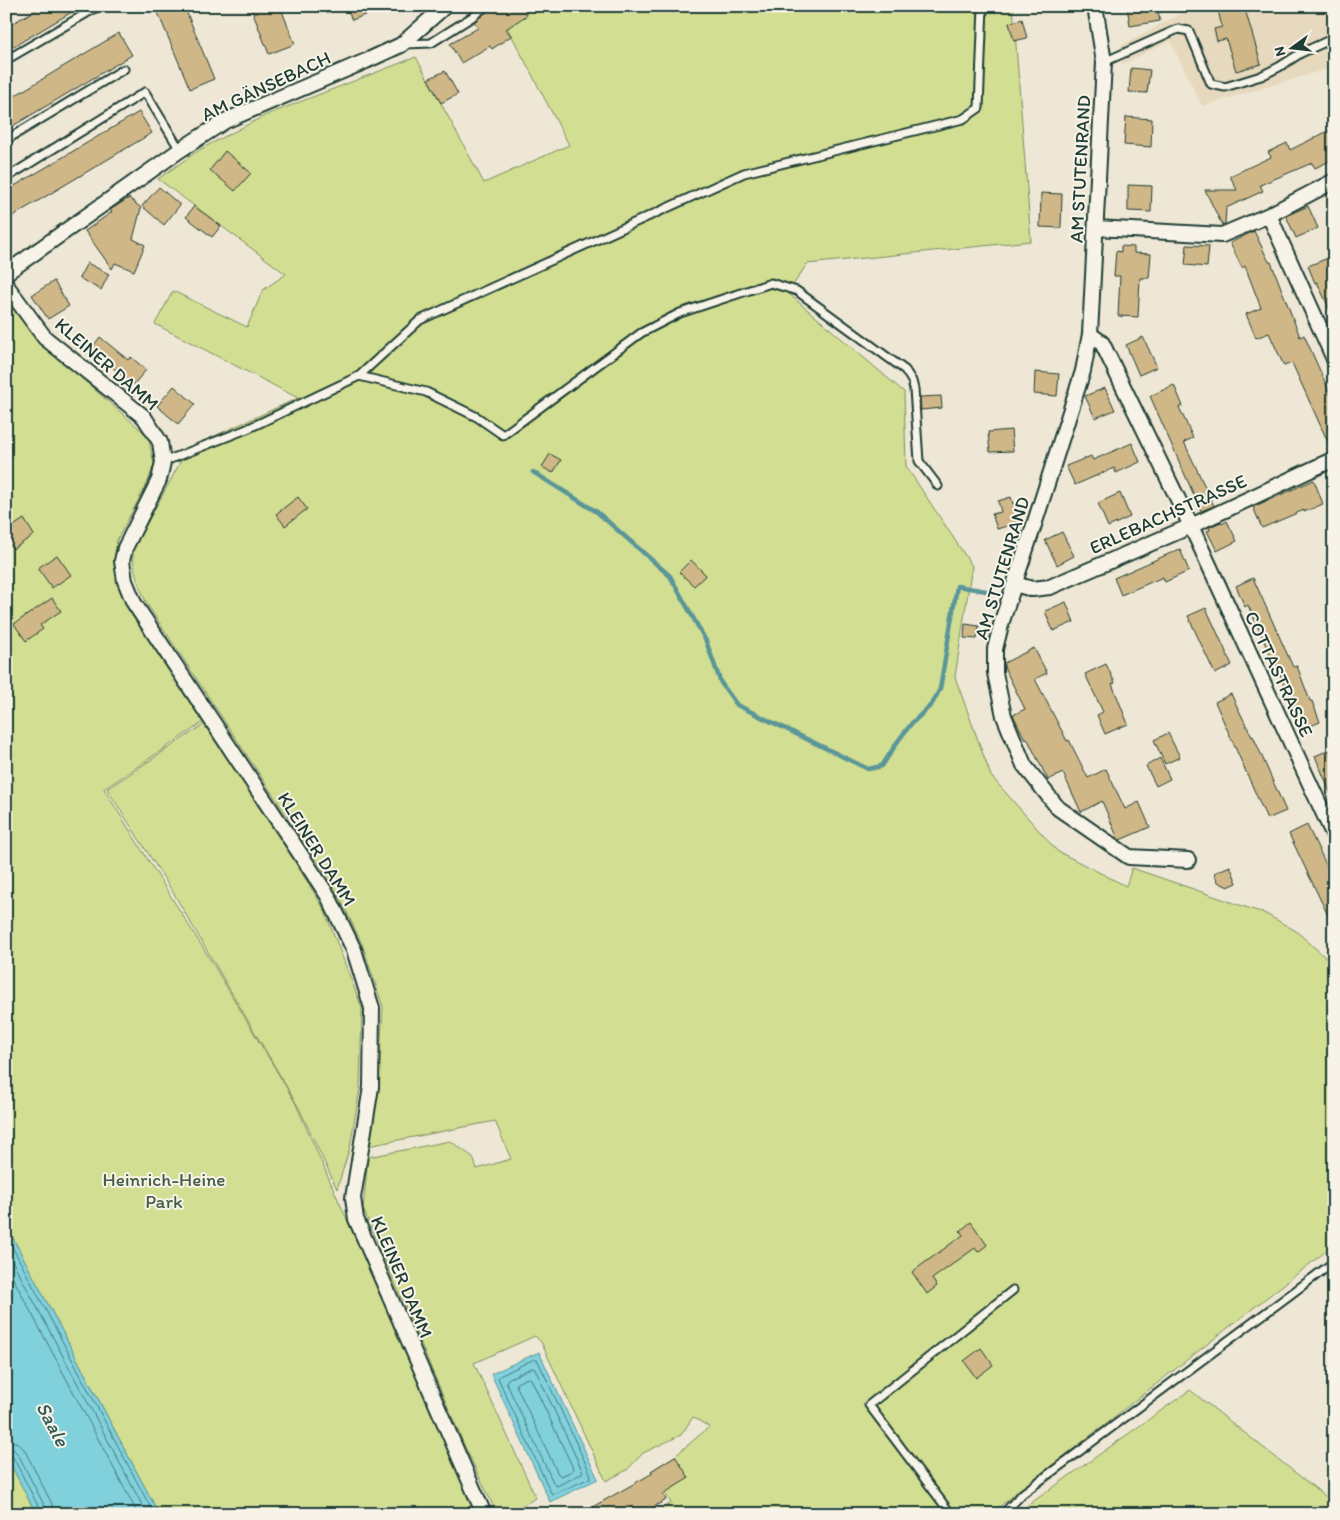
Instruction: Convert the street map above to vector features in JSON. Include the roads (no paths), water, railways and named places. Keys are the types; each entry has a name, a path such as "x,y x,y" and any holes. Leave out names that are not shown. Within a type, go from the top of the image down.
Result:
{"street":[{"name":"AM GÄNSEBACH","path":"6,273 180,150 225,121 366,62 400,45 444,6"},
{"name":"AM STUTENRAND","path":"1095,6 1104,62 1090,334 1082,371 1002,620 996,649 995,673 1004,716 1024,765 1058,808 1129,857 1188,860"},
{"path":"1096,228 1222,235 1269,215 1334,181"},
{"path":"1269,215 1334,359"},
{"name":"KLEINER DAMM","path":"6,284 46,338 144,417 160,442 163,462 159,480 125,548 122,561 125,581 134,603 328,896 354,950 372,1008 371,1087 353,1198 356,1219 484,1514"},
{"path":"1090,334 1102,342 1191,526"},
{"name":"ERLEBACHSTRASSE","path":"1015,584 1032,589 1050,587 1191,526 1334,459"},
{"name":"COTTASTRASSE","path":"1191,526 1334,836"}],"lane":[{"path":"6,60 99,6"},
{"path":"400,45 431,43 486,6"},
{"path":"163,462 248,429 359,376 420,320 744,173 963,119 979,108 983,6"},
{"path":"1104,62 1178,29 1189,31 1211,84 1225,88 1279,68 1300,53 1334,38"},
{"path":"6,140 124,69"},
{"path":"6,178 146,92 180,150"},
{"path":"359,376 426,392 477,417 504,435 640,333 680,313 771,283 797,291 905,370 912,380 914,389 920,461 938,486"},
{"path":"1003,1514 1022,1494 1334,1262"},
{"path":"951,1514 869,1405 1014,1290"}],"water":[{"name":"Saale","path":"6,1225 159,1514 36,1514 6,1455"},
{"path":"539,1352 598,1479 550,1502 491,1374"}],"waterway":[{"path":"533,472 597,512 670,576 706,641 721,683 737,705 868,769 882,766 911,724 932,704 940,689 957,586 992,592"}],"park label":[{"name":"Heinrich-Heine Park","path":"164,1190"}]}
